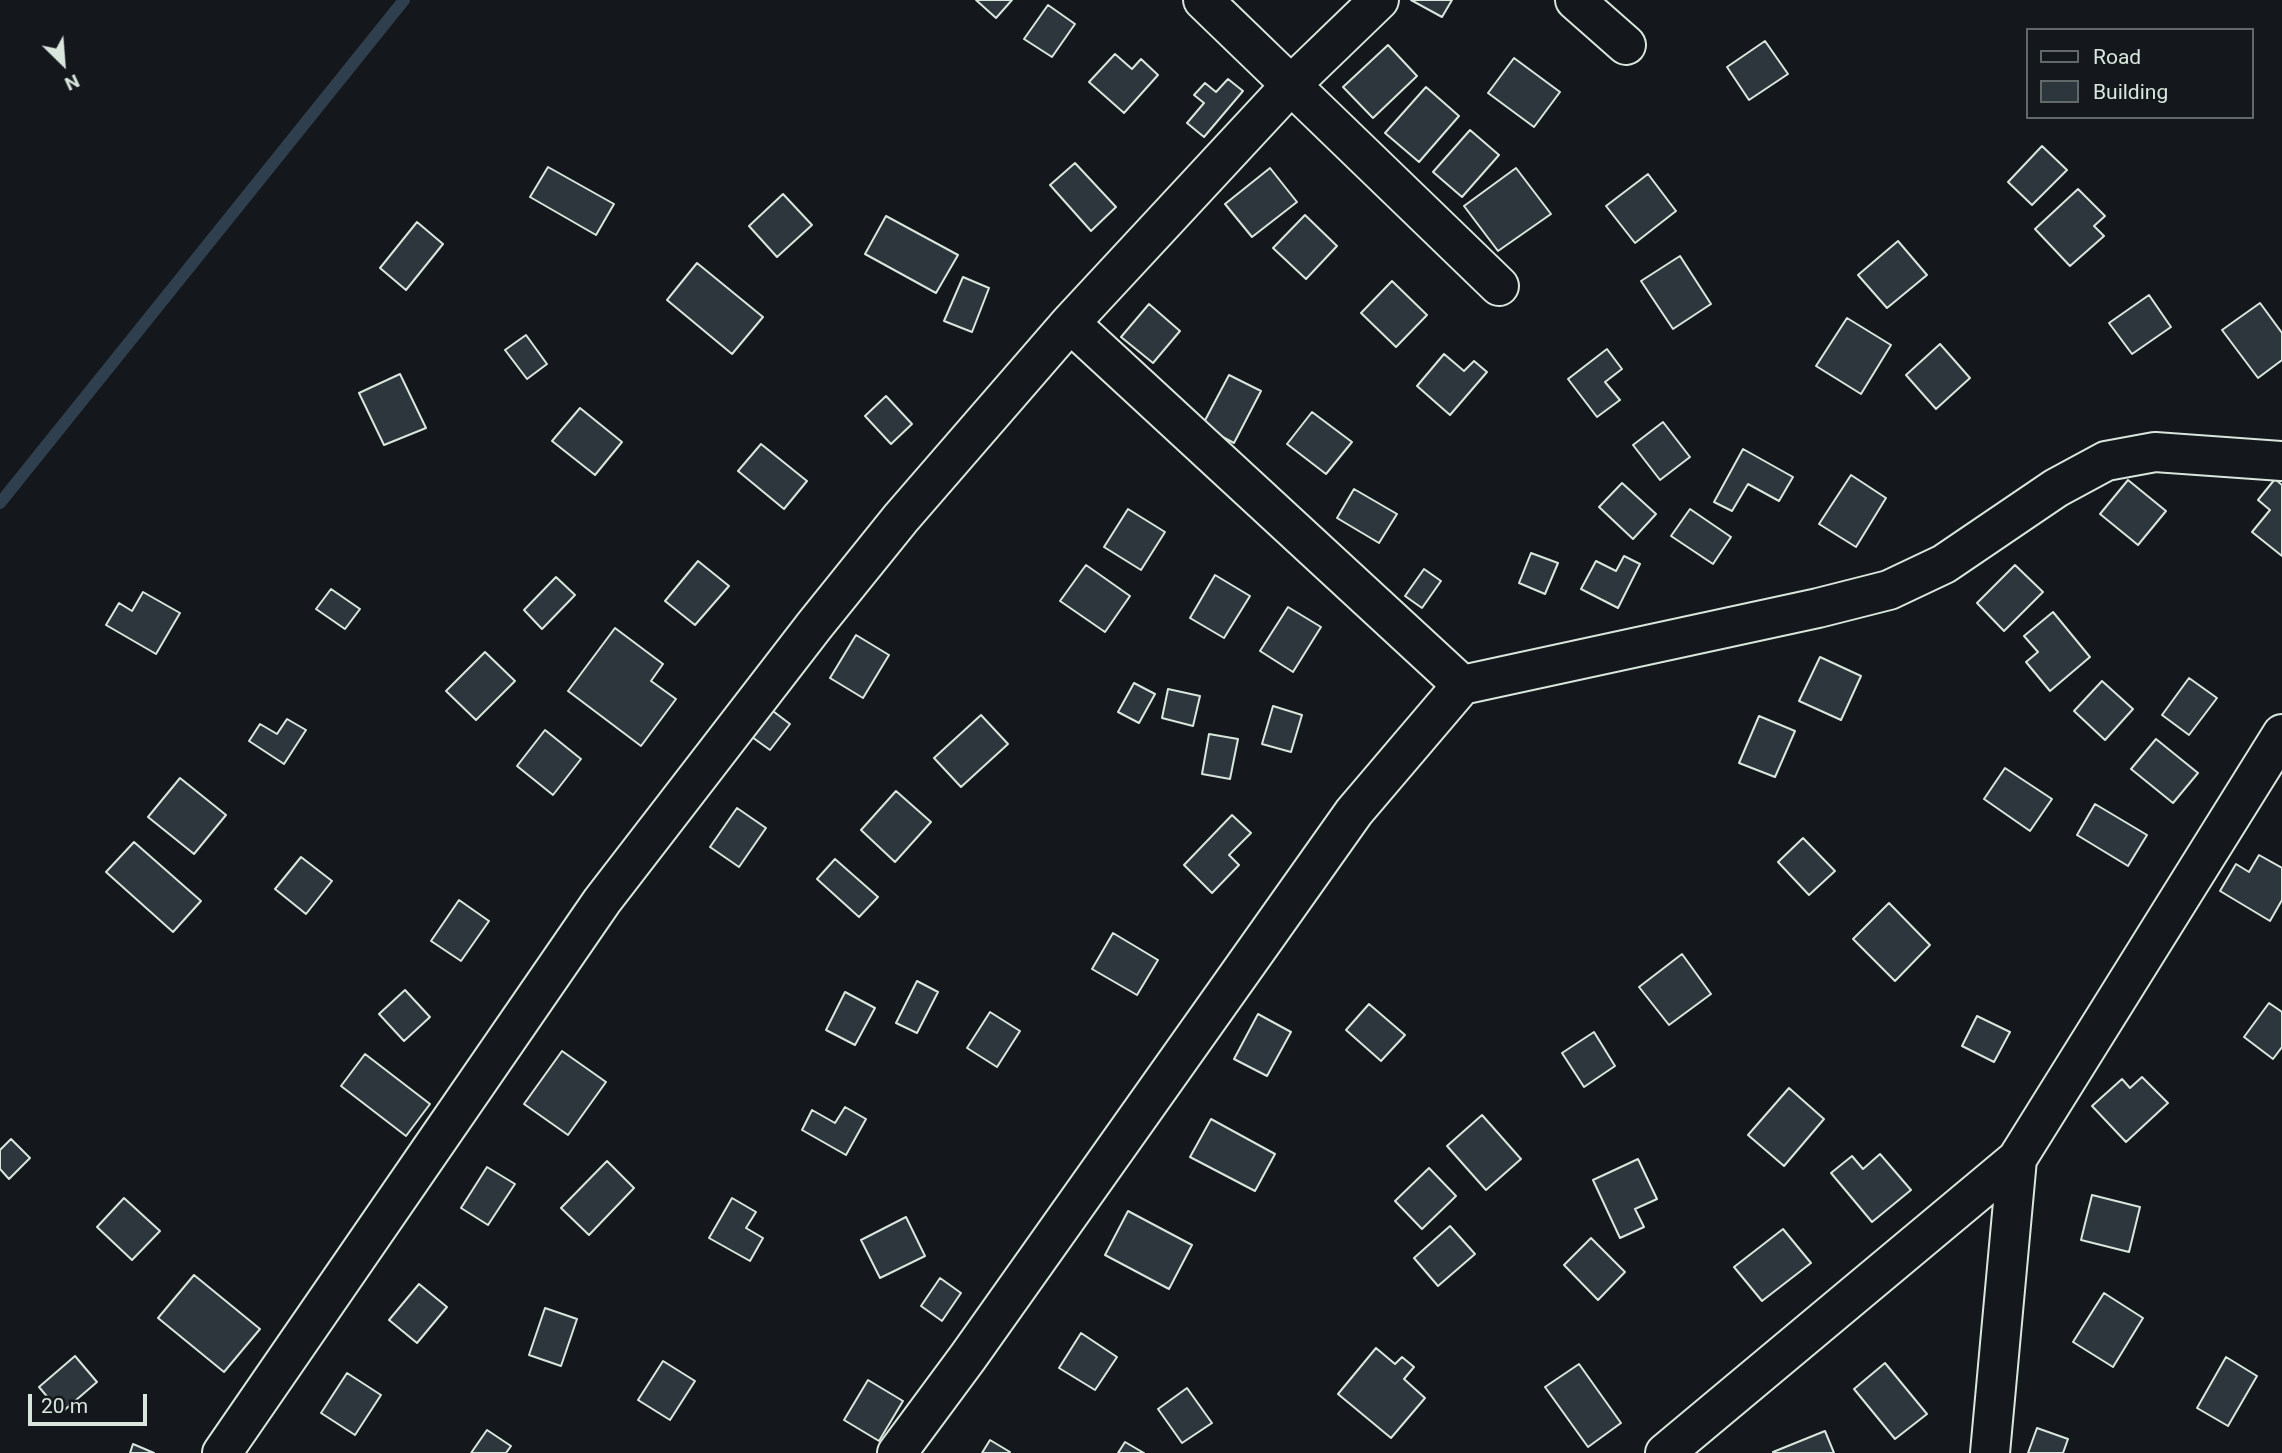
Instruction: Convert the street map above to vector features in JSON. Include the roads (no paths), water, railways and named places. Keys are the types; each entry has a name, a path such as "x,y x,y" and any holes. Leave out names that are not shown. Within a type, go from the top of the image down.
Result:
{"street":[{"path":"1203,0 1499,286"},
{"path":"222,1453 602,901 814,626 901,518 1070,323 1291,85 1379,0"},
{"path":"1575,0 1626,45"},
{"path":"1070,323 1462,685"},
{"path":"897,1453 1354,812 1462,685 1818,608 1889,590 1944,564 2056,488 2106,461 2155,452 2282,461"},
{"path":"1665,1453 2017,1159 2282,734"},
{"path":"1990,1453 2017,1159"}],"waterway":[{"path":"0,503 404,0"}]}
